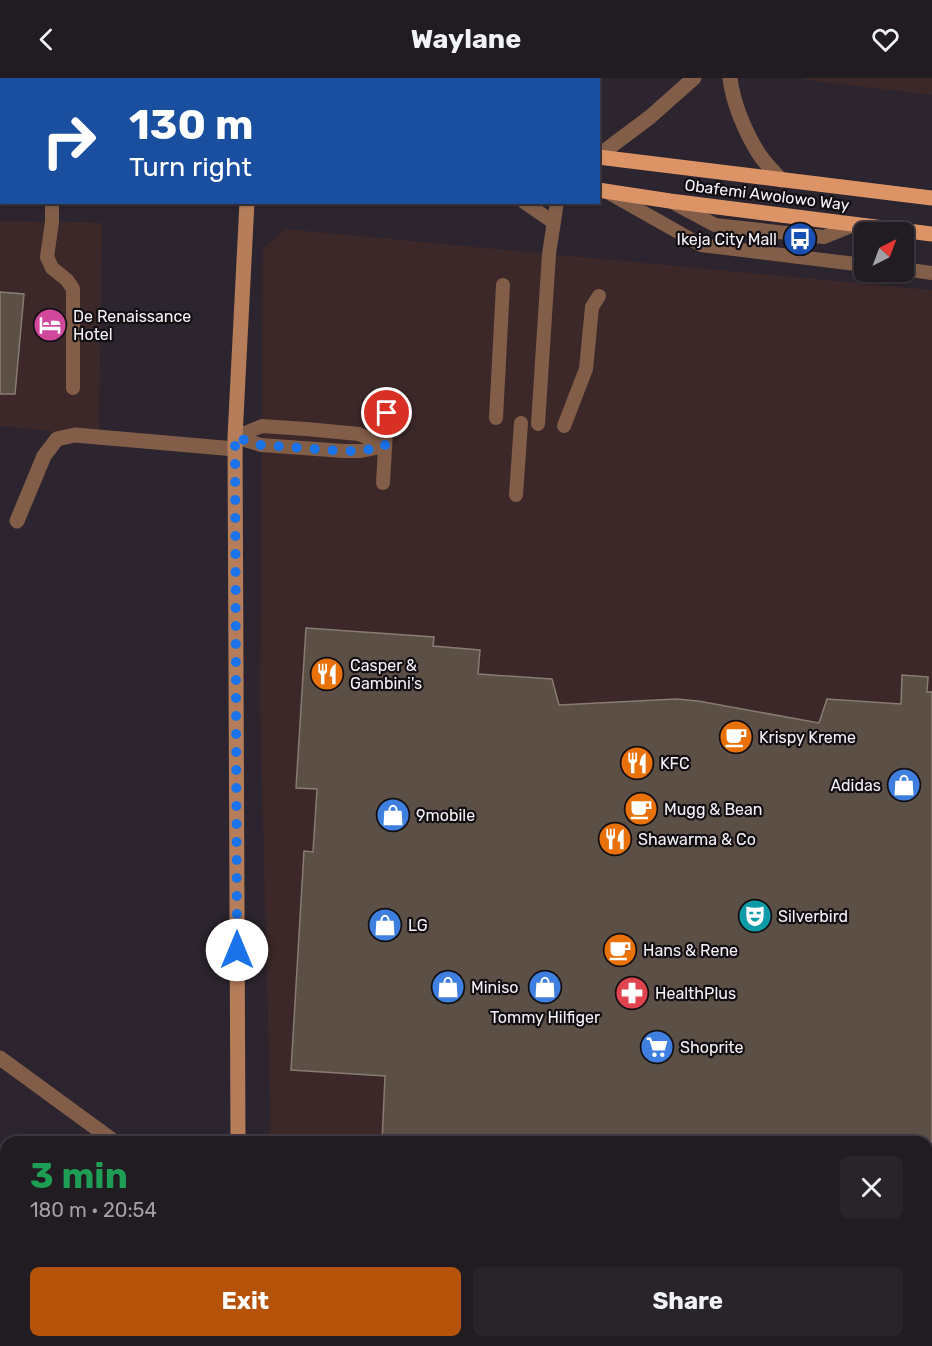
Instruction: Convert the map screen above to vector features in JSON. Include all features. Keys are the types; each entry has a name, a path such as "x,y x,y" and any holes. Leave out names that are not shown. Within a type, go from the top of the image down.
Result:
{"main road":[{"name":"Obafemi Awolowo Way","path":"600,157 932,198"},
{"name":"Obafemi Awolowo Way","path":"601,190 670,201 932,234"}],"street":[{"path":"600,155 650,117 694,78"},
{"path":"730,78 731,89 740,115 759,154 781,180"},
{"path":"238,1136 235,443 247,204"},
{"path":"17,521 44,456 57,439 75,435 235,443"},
{"path":"0,1058 107,1136"}],"lane":[{"path":"601,190 701,245 854,264"},
{"path":"52,204 47,257 52,268 67,280 73,289 73,388"},
{"path":"527,204 553,222"},
{"path":"538,424 549,254 556,204"},
{"path":"914,271 932,273"},
{"path":"496,418 503,285"},
{"path":"564,426 586,369 592,307 599,297"},
{"path":"383,483 387,413"},
{"path":"516,495 520,423"},
{"path":"235,443 344,451 361,451 385,446"}],"shaded area":[{"path":"805,78 932,78 932,95 806,80"},
{"name":"De Renaissance Hotel","path":"0,221 102,223 99,436 0,426"},
{"name":"Ikeja City Mall","path":"285,229 932,290 932,1136 271,1136 260,704 263,249"}],"building":[{"path":"0,292 24,294 15,394 0,394"},
{"path":"306,628 434,637 433,646 480,650 478,674 552,679 559,705 676,699 819,723 827,699 901,704 902,675 928,677 927,692 932,692 932,1136 382,1136 385,1076 291,1070 304,851 313,852 317,789 296,788"}],"place":[{"name":"Ikeja City Mall","path":"800,239"},
{"name":"De Renaissance Hotel","path":"50,325"},
{"name":"Casper & Gambini's","path":"327,674"},
{"name":"Krispy Kreme","path":"736,737"},
{"name":"KFC","path":"637,763"},
{"name":"Adidas","path":"904,785"},
{"name":"Mugg & Bean","path":"641,809"},
{"name":"9mobile","path":"393,815"},
{"name":"Shawarma & Co","path":"615,839"},
{"name":"Silverbird","path":"755,916"},
{"name":"LG","path":"385,925"},
{"name":"Hans & Rene","path":"620,950"},
{"name":"Miniso","path":"448,987"},
{"name":"Tommy Hilfiger","path":"545,987"},
{"name":"HealthPlus","path":"632,993"},
{"name":"Shoprite","path":"657,1047"}],"route":[{"path":"237,950 235,437 261,445 361,451 385,446 387,413"}]}
